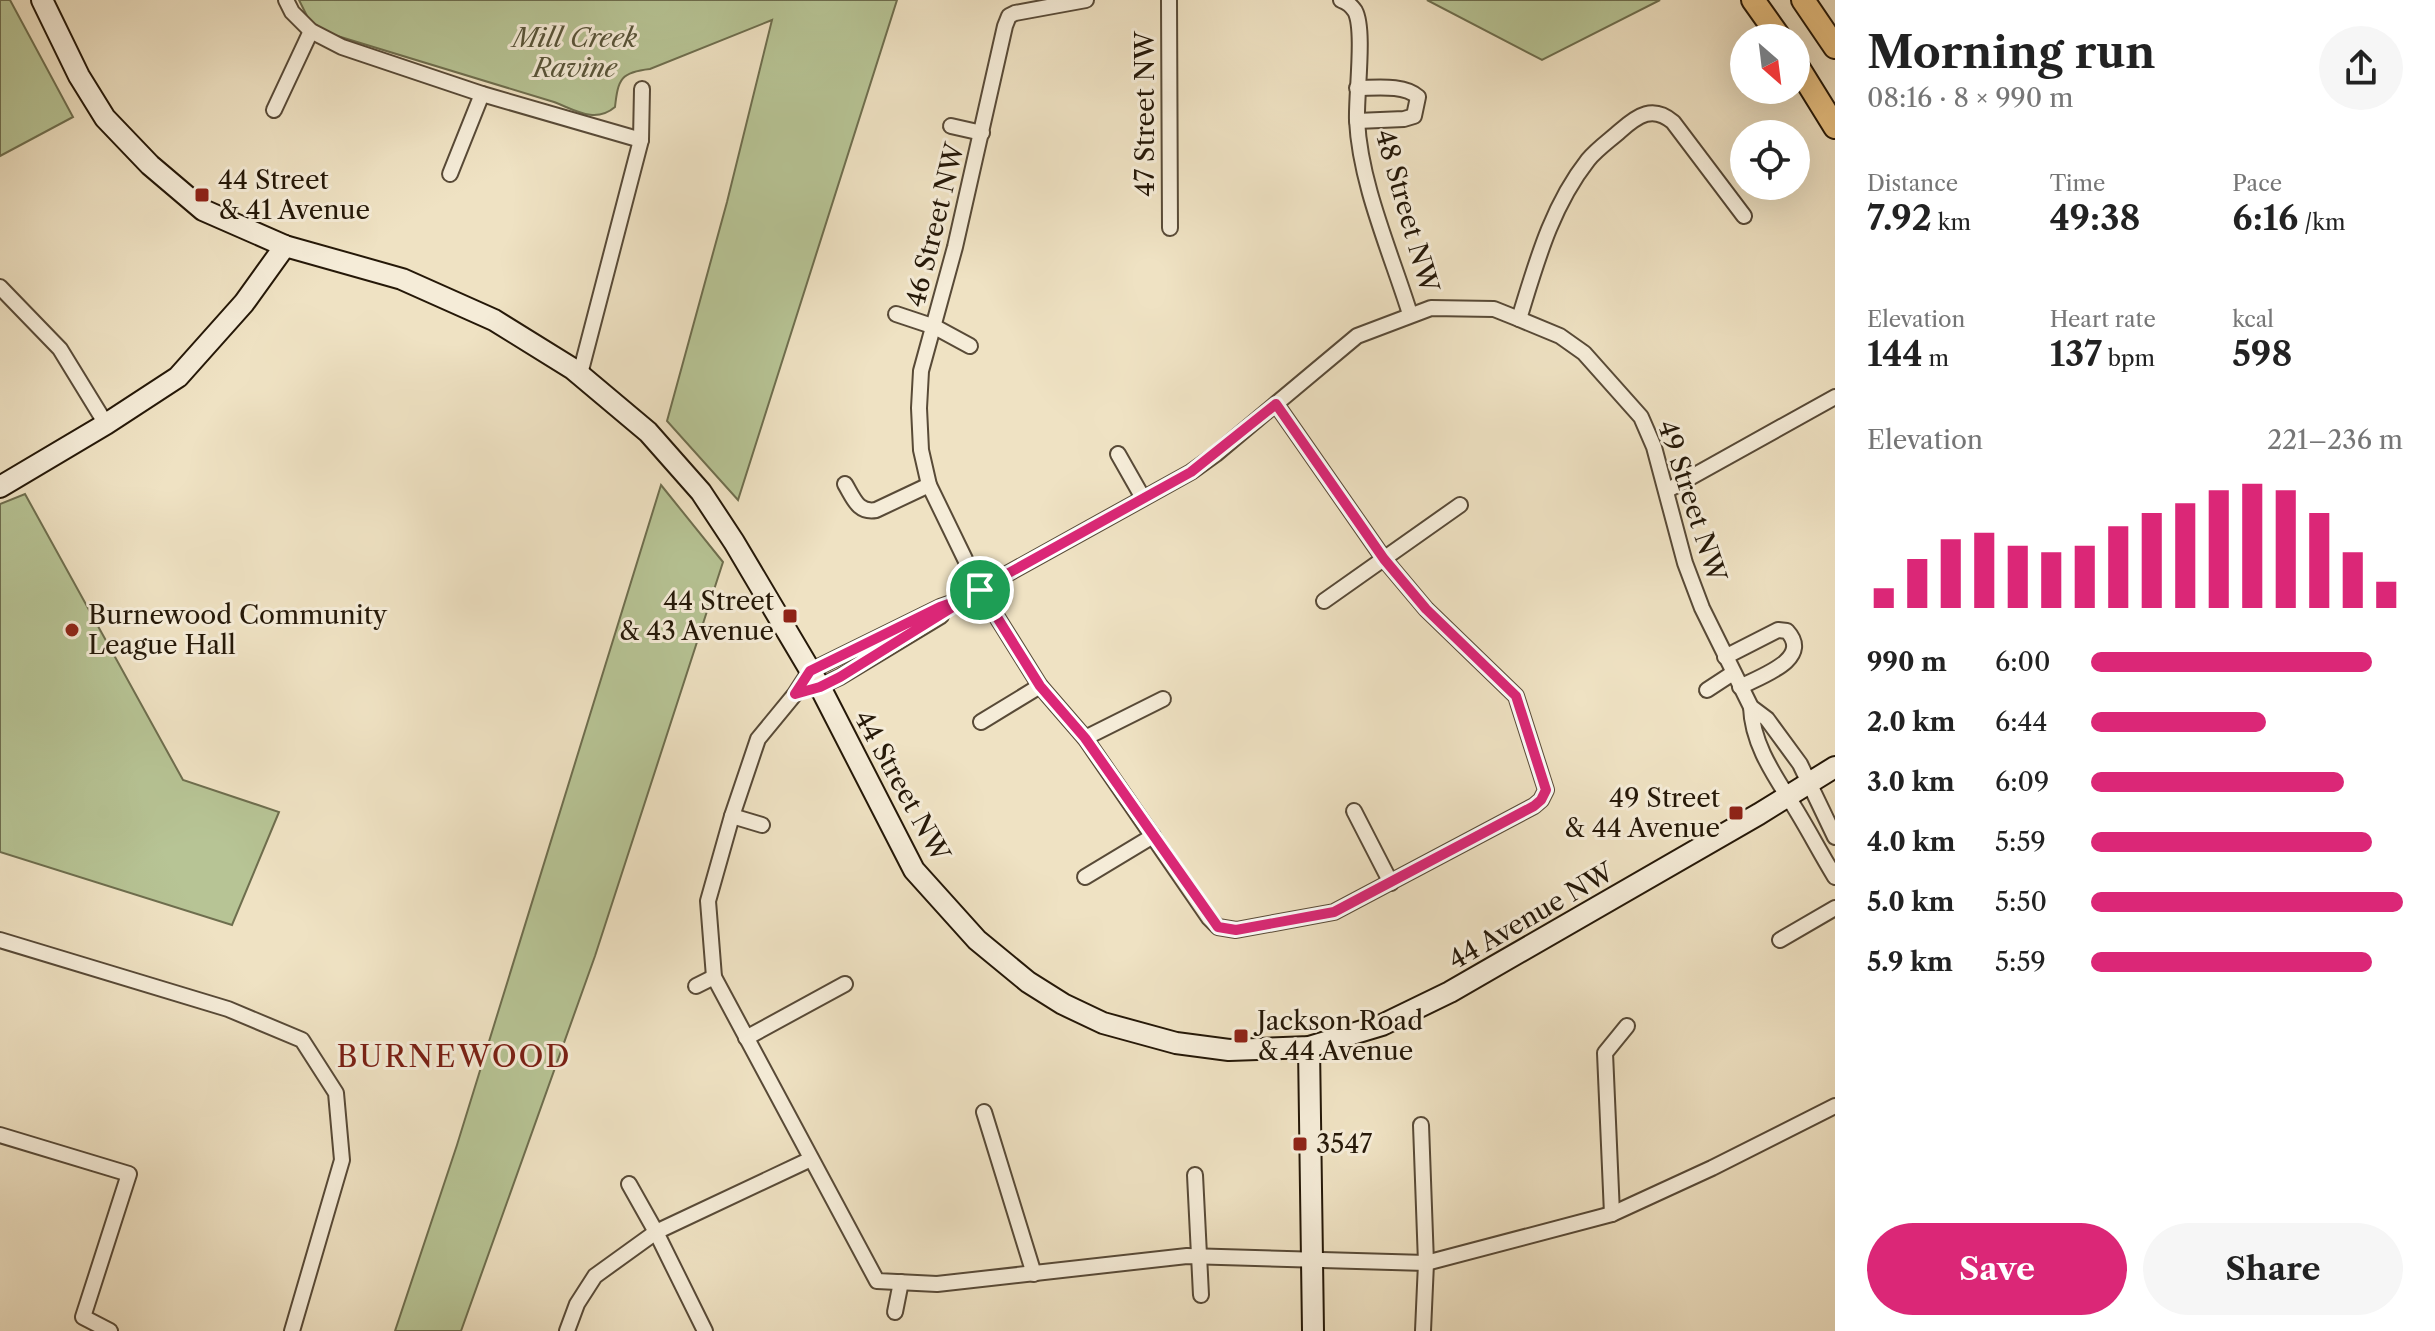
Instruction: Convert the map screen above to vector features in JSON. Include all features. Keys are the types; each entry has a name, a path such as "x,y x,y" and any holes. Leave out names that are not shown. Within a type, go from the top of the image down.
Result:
{"main road":[{"path":"1753,0 1770,24"},
{"path":"1803,0 1835,47"},
{"path":"1810,87 1835,127"}],"street":[{"name":"44 Street NW","path":"42,0 79,76 105,118 150,165 203,210 285,246 402,279 494,320 580,374 648,432 701,492 734,542 815,679 914,870 977,940 1028,982 1089,1017 1140,1035 1229,1050 1309,1047"},
{"path":"286,0 292,12 325,41 482,94 641,140"},
{"name":"46 Street NW","path":"1086,0 1029,8 1009,16 935,327 921,371 921,450 929,485 980,590 1040,686 1085,738 1218,927 1236,930 1334,912 1391,883"},
{"name":"47 Street NW","path":"1169,0 1170,228"},
{"name":"48 Street NW","path":"1341,0 1354,9 1359,28 1359,150 1410,314"},
{"path":"274,110 311,31"},
{"name":"48 Street NW","path":"1357,88 1403,89 1418,97 1414,116 1357,121"},
{"path":"580,374 641,140 642,89"},
{"path":"450,174 482,94"},
{"path":"1519,319 1548,228 1567,190 1590,158 1626,126 1650,113 1662,113 1673,122 1744,216"},
{"name":"46 Street NW","path":"951,126 982,133"},
{"path":"0,487 178,377 244,303 285,246"},
{"path":"0,287 60,349 106,424"},
{"name":"49 Street NW","path":"732,816 758,739 795,694 815,679 945,613 960,600 1204,463 1357,336 1431,308 1463,307 1494,309 1560,336 1584,353 1641,417 1668,490 1685,563 1702,608 1751,707 1752,726 1774,778 1835,877"},
{"name":"46 Street NW","path":"896,314 935,327 970,346"},
{"path":"1668,490 1835,397"},
{"path":"1276,404 1384,559 1426,609 1516,696 1546,790 1534,806 1391,883 1354,811"},
{"path":"1118,454 1143,498"},
{"path":"845,484 859,508 867,511 876,510 929,485"},
{"path":"1324,601 1460,505"},
{"path":"1707,690 1787,662 1796,646 1787,631 1778,630 1725,657"},
{"path":"981,722 1040,686"},
{"path":"1516,696 1530,687"},
{"path":"1085,738 1163,699"},
{"name":"49 Street NW","path":"1751,707 1767,719 1800,764 1835,837"},
{"name":"44 Avenue NW","path":"1309,1047 1382,1025 1413,1011 1835,769"},
{"path":"762,825 732,816 708,901 714,977 877,1281 937,1284 1199,1256 1426,1263 1612,1214 1835,1106"},
{"path":"1085,877 1153,836"},
{"path":"1780,940 1835,908"},
{"path":"0,940 228,1009 302,1040 336,1093 342,1160 292,1331"},
{"path":"696,986 714,977"},
{"path":"746,1038 845,984"},
{"path":"1612,1214 1605,1053 1627,1026"},
{"path":"1309,1047 1313,1331"},
{"path":"984,1112 1034,1274"},
{"path":"1421,1125 1426,1263 1423,1331"},
{"path":"0,1135 129,1174 83,1317 110,1331"},
{"path":"567,1331 577,1304 595,1276 656,1232 811,1159"},
{"path":"1195,1175 1201,1295"},
{"path":"629,1184 705,1331"},
{"path":"895,1312 901,1282"}],"green space":[{"path":"0,0 10,0 73,117 0,156"},
{"name":"Mill Creek Ravine","path":"299,0 897,0 738,500 667,421 727,202 772,20 650,69 627,75 620,83 615,107 600,115 592,115 321,31 310,22"},
{"path":"1427,0 1660,0 1542,60"},
{"path":"661,485 723,562 595,956 461,1331 395,1331 457,1145"},
{"path":"25,494 183,780 279,812 232,925 0,852 0,504"}],"place":[{"name":"44 Street & 41 Avenue","path":"202,195"},
{"name":"44 Street & 43 Avenue","path":"790,616"},
{"name":"Burnewood Community League Hall","path":"72,630"},
{"name":"49 Street & 44 Avenue","path":"1736,813"},
{"name":"Jackson Road & 44 Avenue","path":"1241,1036"},
{"name":"3547","path":"1300,1144"}],"district":[{"name":"BURNEWOOD","path":"454,1056"}],"route":[{"path":"1276,404 1384,559 1426,609 1516,696 1546,790 1534,806 1334,912 1236,930 1218,927 1085,738 1040,686 980,590 840,677 795,694 810,671 960,600 1191,472 1276,404"}]}
